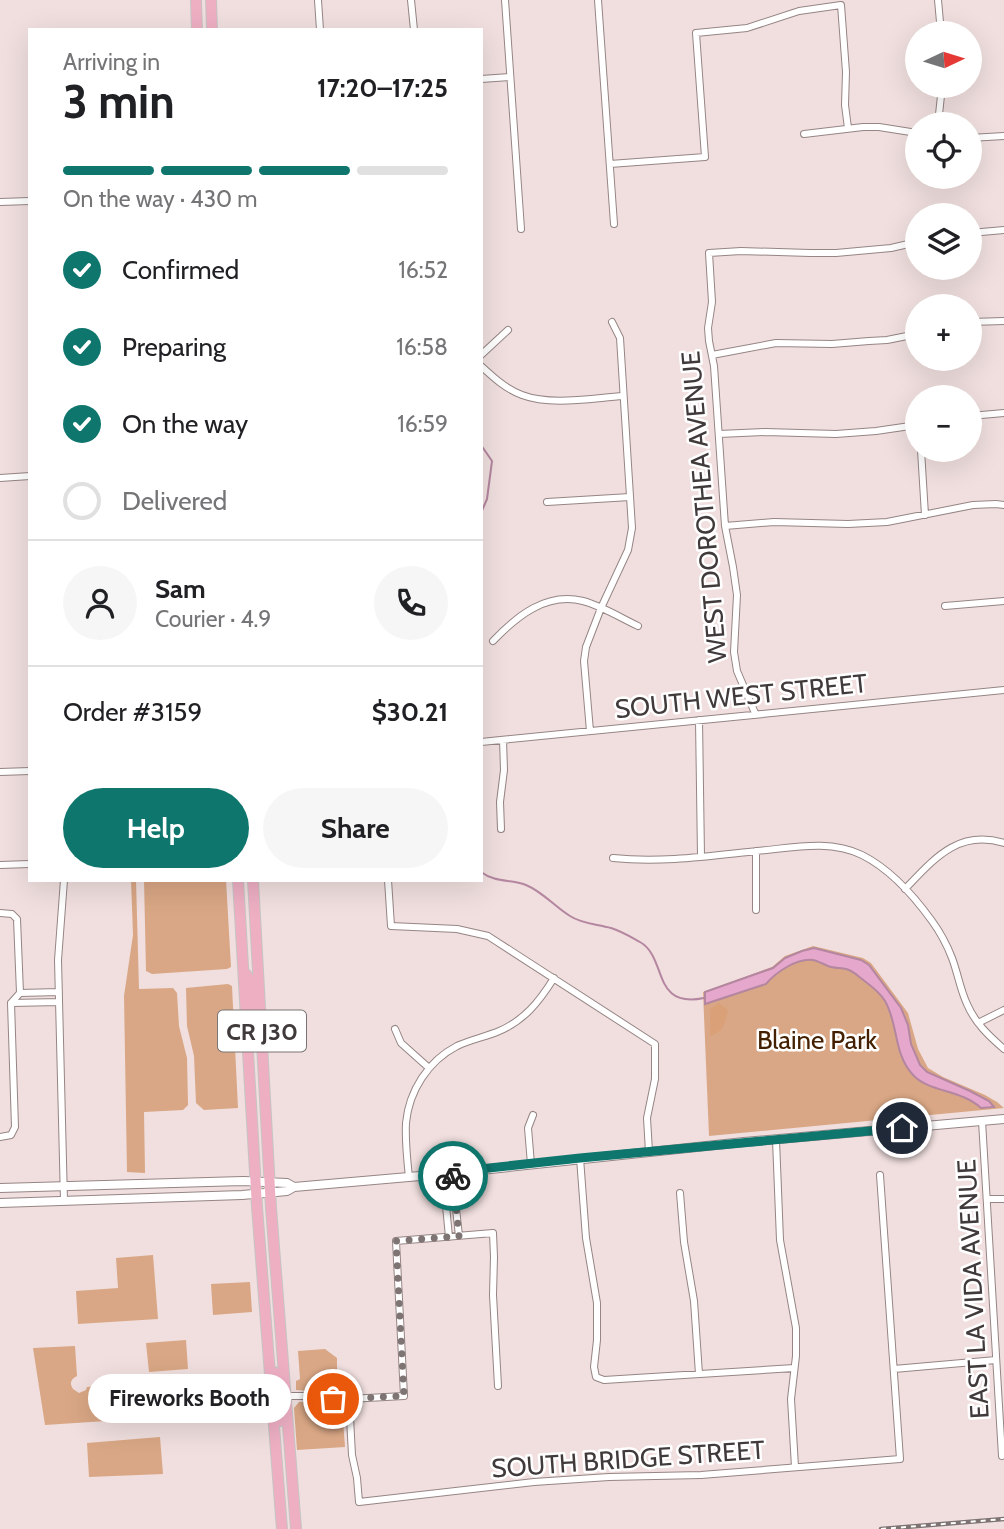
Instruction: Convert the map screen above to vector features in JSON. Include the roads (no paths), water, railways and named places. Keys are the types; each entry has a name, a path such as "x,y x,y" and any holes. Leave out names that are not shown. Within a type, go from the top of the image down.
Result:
{"main road":[{"path":"196,0 197,28"},
{"path":"211,0 212,28"},
{"name":"CR J30","path":"238,882 256,1194 282,1529"},
{"name":"CR J30","path":"253,882 270,1187 296,1529"},
{"path":"244,972 251,982 255,1037 263,1054"},
{"path":"269,1368 277,1380 281,1434 290,1461"}],"street":[{"path":"318,0 320,28"},
{"path":"411,0 414,28"},
{"path":"505,0 521,229"},
{"path":"598,0 614,223"},
{"path":"939,0 940,21"},
{"path":"610,164 705,157 696,33 747,27 799,11 841,5 848,128"},
{"path":"483,79 510,77"},
{"path":"804,134 879,127 905,131"},
{"path":"982,137 1004,136"},
{"path":"0,202 28,201"},
{"path":"982,232 1004,230"},
{"name":"WEST DOROTHEA AVENUE","path":"755,713 737,671 734,652 737,595 725,526 708,328 712,302 709,253 836,253 905,245"},
{"path":"982,322 1004,321"},
{"path":"590,731 584,662 586,647 628,550 632,528 620,338 612,322"},
{"path":"483,353 508,330"},
{"path":"712,355 776,343 832,344 905,336"},
{"path":"483,368 509,389 536,399 551,401 623,396"},
{"path":"982,415 1004,413"},
{"path":"719,434 836,434 905,427"},
{"path":"922,462 925,515"},
{"path":"0,478 28,475"},
{"path":"547,502 630,497"},
{"path":"725,526 774,522 887,522 973,505 1004,505"},
{"path":"493,641 526,611 555,600 584,601 638,626"},
{"path":"946,606 1004,601"},
{"name":"SOUTH WEST STREET","path":"483,741 1004,690"},
{"path":"699,720 701,856"},
{"path":"501,829 503,740"},
{"path":"0,772 28,771"},
{"path":"905,889 931,862 957,844 985,839 1004,843"},
{"path":"613,858 653,860 811,846 838,848 860,854 877,864 905,889 931,920 943,938 964,997 978,1023 1004,1049"},
{"path":"756,851 756,910"},
{"path":"0,865 28,864"},
{"path":"64,1201 58,945 65,882"},
{"path":"388,882 391,926 457,929 488,936 655,1044 655,1079 647,1118 649,1152"},
{"path":"0,913 12,914 17,919 20,993 12,1003 15,1127 11,1135 0,1137"},
{"path":"408,1177 408,1109 422,1076 440,1057 456,1046 509,1026 526,1015 541,999 554,978"},
{"path":"20,993 59,992"},
{"path":"12,1003 59,1002"},
{"path":"978,1023 1004,1010"},
{"path":"395,1029 401,1044 429,1068"},
{"path":"531,1164 528,1128 533,1115"},
{"path":"0,1203 256,1194 287,1182 294,1187 408,1177 580,1158 1004,1119"},
{"name":"EAST LA VIDA AVENUE","path":"982,1121 1003,1456"},
{"path":"776,1140 780,1240 796,1328 791,1408 795,1468"},
{"path":"580,1158 586,1238 597,1303 594,1367 597,1377 604,1380 794,1368"},
{"path":"447,1173 459,1236"},
{"path":"447,1173 449,1237"},
{"path":"880,1175 894,1369 996,1360"},
{"path":"0,1188 256,1182 270,1187"},
{"path":"680,1193 684,1242 694,1301 699,1374"},
{"path":"987,1199 1004,1199"},
{"path":"286,1396 349,1399 404,1396 396,1241 493,1233 493,1295 499,1386"},
{"name":"SOUTH BRIDGE STREET","path":"349,1399 352,1455 359,1502 534,1482 701,1475 900,1459 894,1369"}],"waterway":[{"path":"483,448 492,461 487,499 483,508"},
{"path":"483,873 492,878 526,885 575,919 626,934 649,949 668,989 676,996 687,999 704,998"}],"railway":[{"path":"881,1529 1004,1519"}],"place":[{"name":"Fireworks Booth","path":"333,1399"}],"park label":[{"name":"Blaine Park","path":"817,1040"}]}
